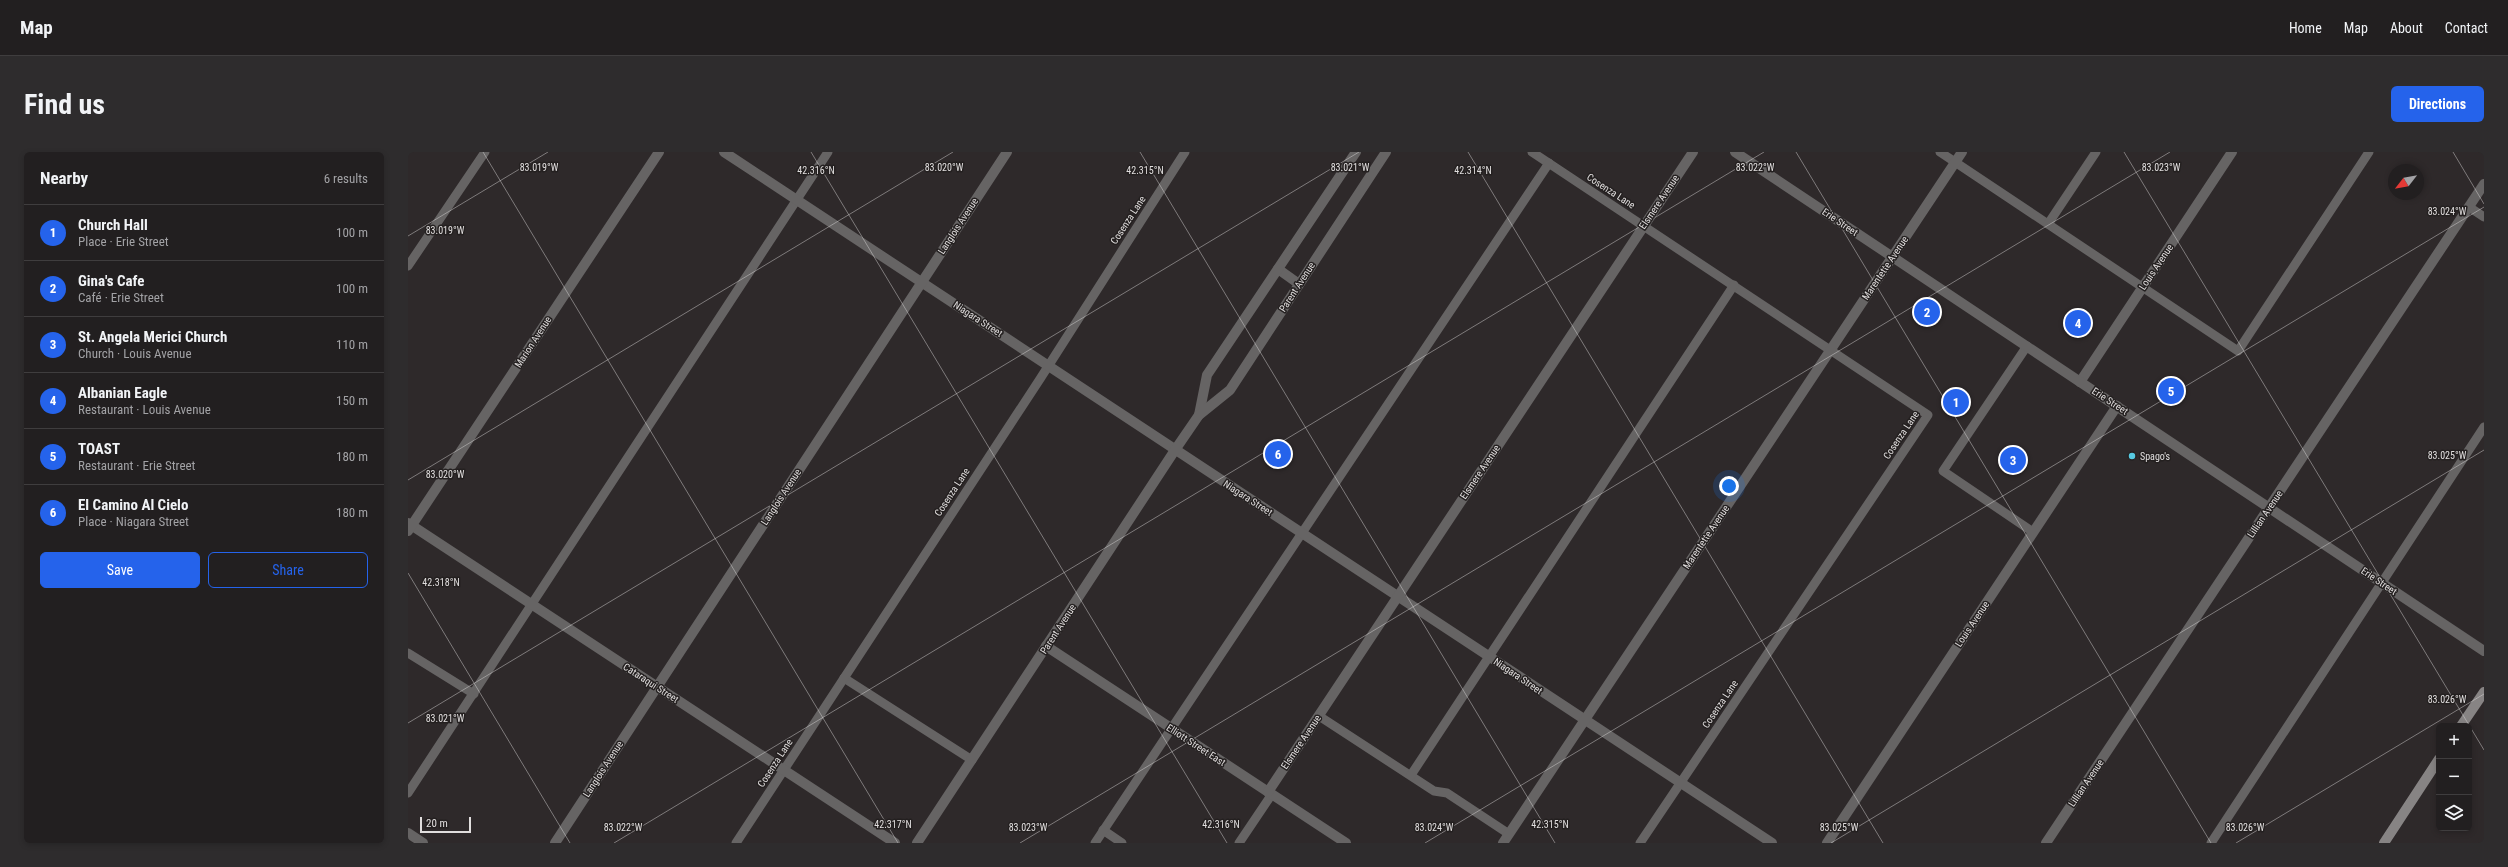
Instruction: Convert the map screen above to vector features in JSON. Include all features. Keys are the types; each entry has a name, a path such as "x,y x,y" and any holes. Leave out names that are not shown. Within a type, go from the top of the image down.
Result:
{"main road":[{"path":"2463,723 2484,692"},
{"path":"2384,843 2436,764"}],"street":[{"name":"Marion Avenue","path":"409,526 659,152"},
{"name":"Niagara Street","path":"724,152 1772,843"},
{"name":"Langlois Avenue","path":"555,843 1007,152"},
{"name":"Parent Avenue","path":"1199,415 1207,375 1356,152"},
{"name":"Elsmere Avenue","path":"1270,793 1398,596 1692,152"},
{"name":"Erie Street","path":"1735,152 2484,651"},
{"name":"Marentette Avenue","path":"1503,843 1962,152"},
{"name":"Louis Avenue","path":"2080,382 2232,152"},
{"name":"Parent Avenue","path":"917,843 1199,415 1230,390 1381,154"},
{"name":"Lillian Avenue","path":"2046,843 2484,184"},
{"path":"1278,269 1299,284"},
{"name":"Louis Avenue","path":"1827,843 2117,406"},
{"name":"Cataraqui Street","path":"409,526 533,604 895,843"},
{"name":"Elliott Street East","path":"1046,646 1346,843"},
{"path":"408,833 423,843"}],"lane":[{"path":"408,266 485,152"},
{"path":"408,793 828,152"},
{"name":"Cosenza Lane","path":"736,843 1048,366 1185,152"},
{"name":"Cosenza Lane","path":"1532,152 1928,415 1640,843"},
{"path":"1940,152 2238,351 2369,152"},
{"path":"2048,224 2096,152"},
{"path":"1095,843 1549,163"},
{"path":"2469,207 2484,217"},
{"path":"1411,775 1734,285"},
{"path":"2027,346 1943,471 2033,532"},
{"path":"2210,843 2484,427"},
{"path":"408,653 474,694"},
{"path":"844,678 972,760"},
{"path":"1319,716 1434,791 1447,793 1509,834"},
{"path":"1239,843 1270,793"},
{"path":"1103,830 1122,843"}],"place":[{"name":"Gina's Cafe","path":"1927,312"},
{"name":"Albanian Eagle","path":"2078,323"},
{"name":"TOAST","path":"2171,391"},
{"name":"Church Hall","path":"1956,402"},
{"name":"El Camino Al Cielo","path":"1278,454"},
{"name":"Spago's","path":"2132,456"},
{"name":"St. Angela Merici Church","path":"2013,460"}]}
